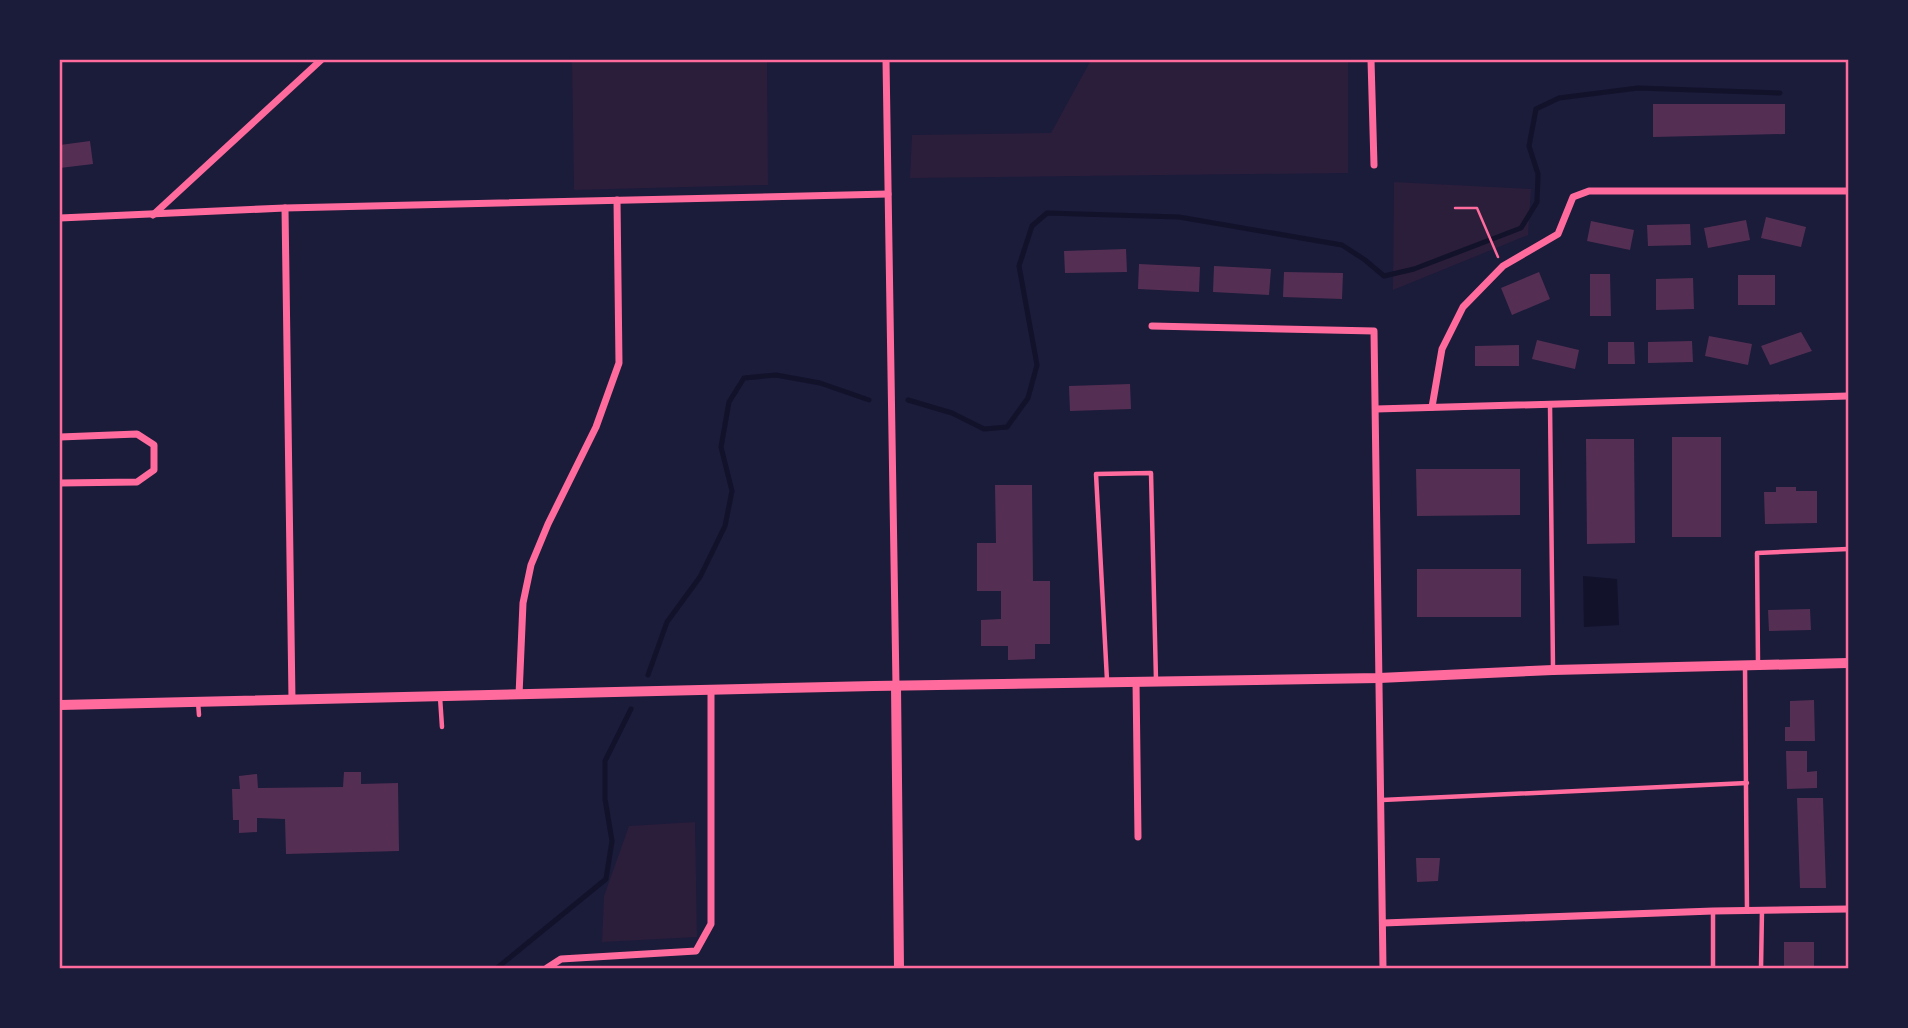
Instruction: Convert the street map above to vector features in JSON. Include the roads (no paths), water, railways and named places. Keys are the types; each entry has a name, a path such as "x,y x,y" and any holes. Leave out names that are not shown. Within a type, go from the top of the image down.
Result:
{"street":[{"path":"153,215 321,60"},
{"path":"886,60 899,968"},
{"path":"1371,60 1374,164"},
{"path":"1432,407 1443,349 1463,307 1503,266 1558,234 1573,197 1589,191 1849,191"},
{"path":"60,218 285,208 888,194"},
{"path":"519,695 523,603 531,565 596,427 619,363 617,200"},
{"path":"285,208 292,700"},
{"path":"1152,326 1374,331 1383,968"},
{"path":"1376,409 1849,396"},
{"path":"60,438 137,434 154,445 154,470 137,482 60,483"},
{"path":"60,705 1156,680 1379,678 1553,670 1849,663"},
{"path":"1136,681 1138,837"},
{"path":"547,968 561,958 696,951 711,924 711,690"},
{"path":"1383,923 1849,909"}],"lane":[{"path":"1550,403 1553,670"},
{"path":"1107,682 1097,474 1151,473 1156,680"},
{"path":"1758,665 1757,553 1849,549"},
{"path":"1745,666 1747,910"},
{"path":"440,696 442,727"},
{"path":"198,702 198,715"},
{"path":"1382,800 1746,783"},
{"path":"1761,968 1762,910"},
{"path":"1713,911 1713,968"}],"waterway":[{"path":"908,400 952,413 984,429 1007,427 1028,398 1037,365 1019,266 1032,226 1047,213 1179,217 1342,245 1384,276 1414,269 1521,228 1537,202 1538,174 1529,146 1536,109 1559,98 1638,88 1780,93"},
{"path":"648,675 667,622 700,577 725,526 732,491 721,447 729,402 744,378 776,375 820,383 869,400"},
{"path":"497,968 606,879 612,841 605,799 605,761 631,709"}]}
